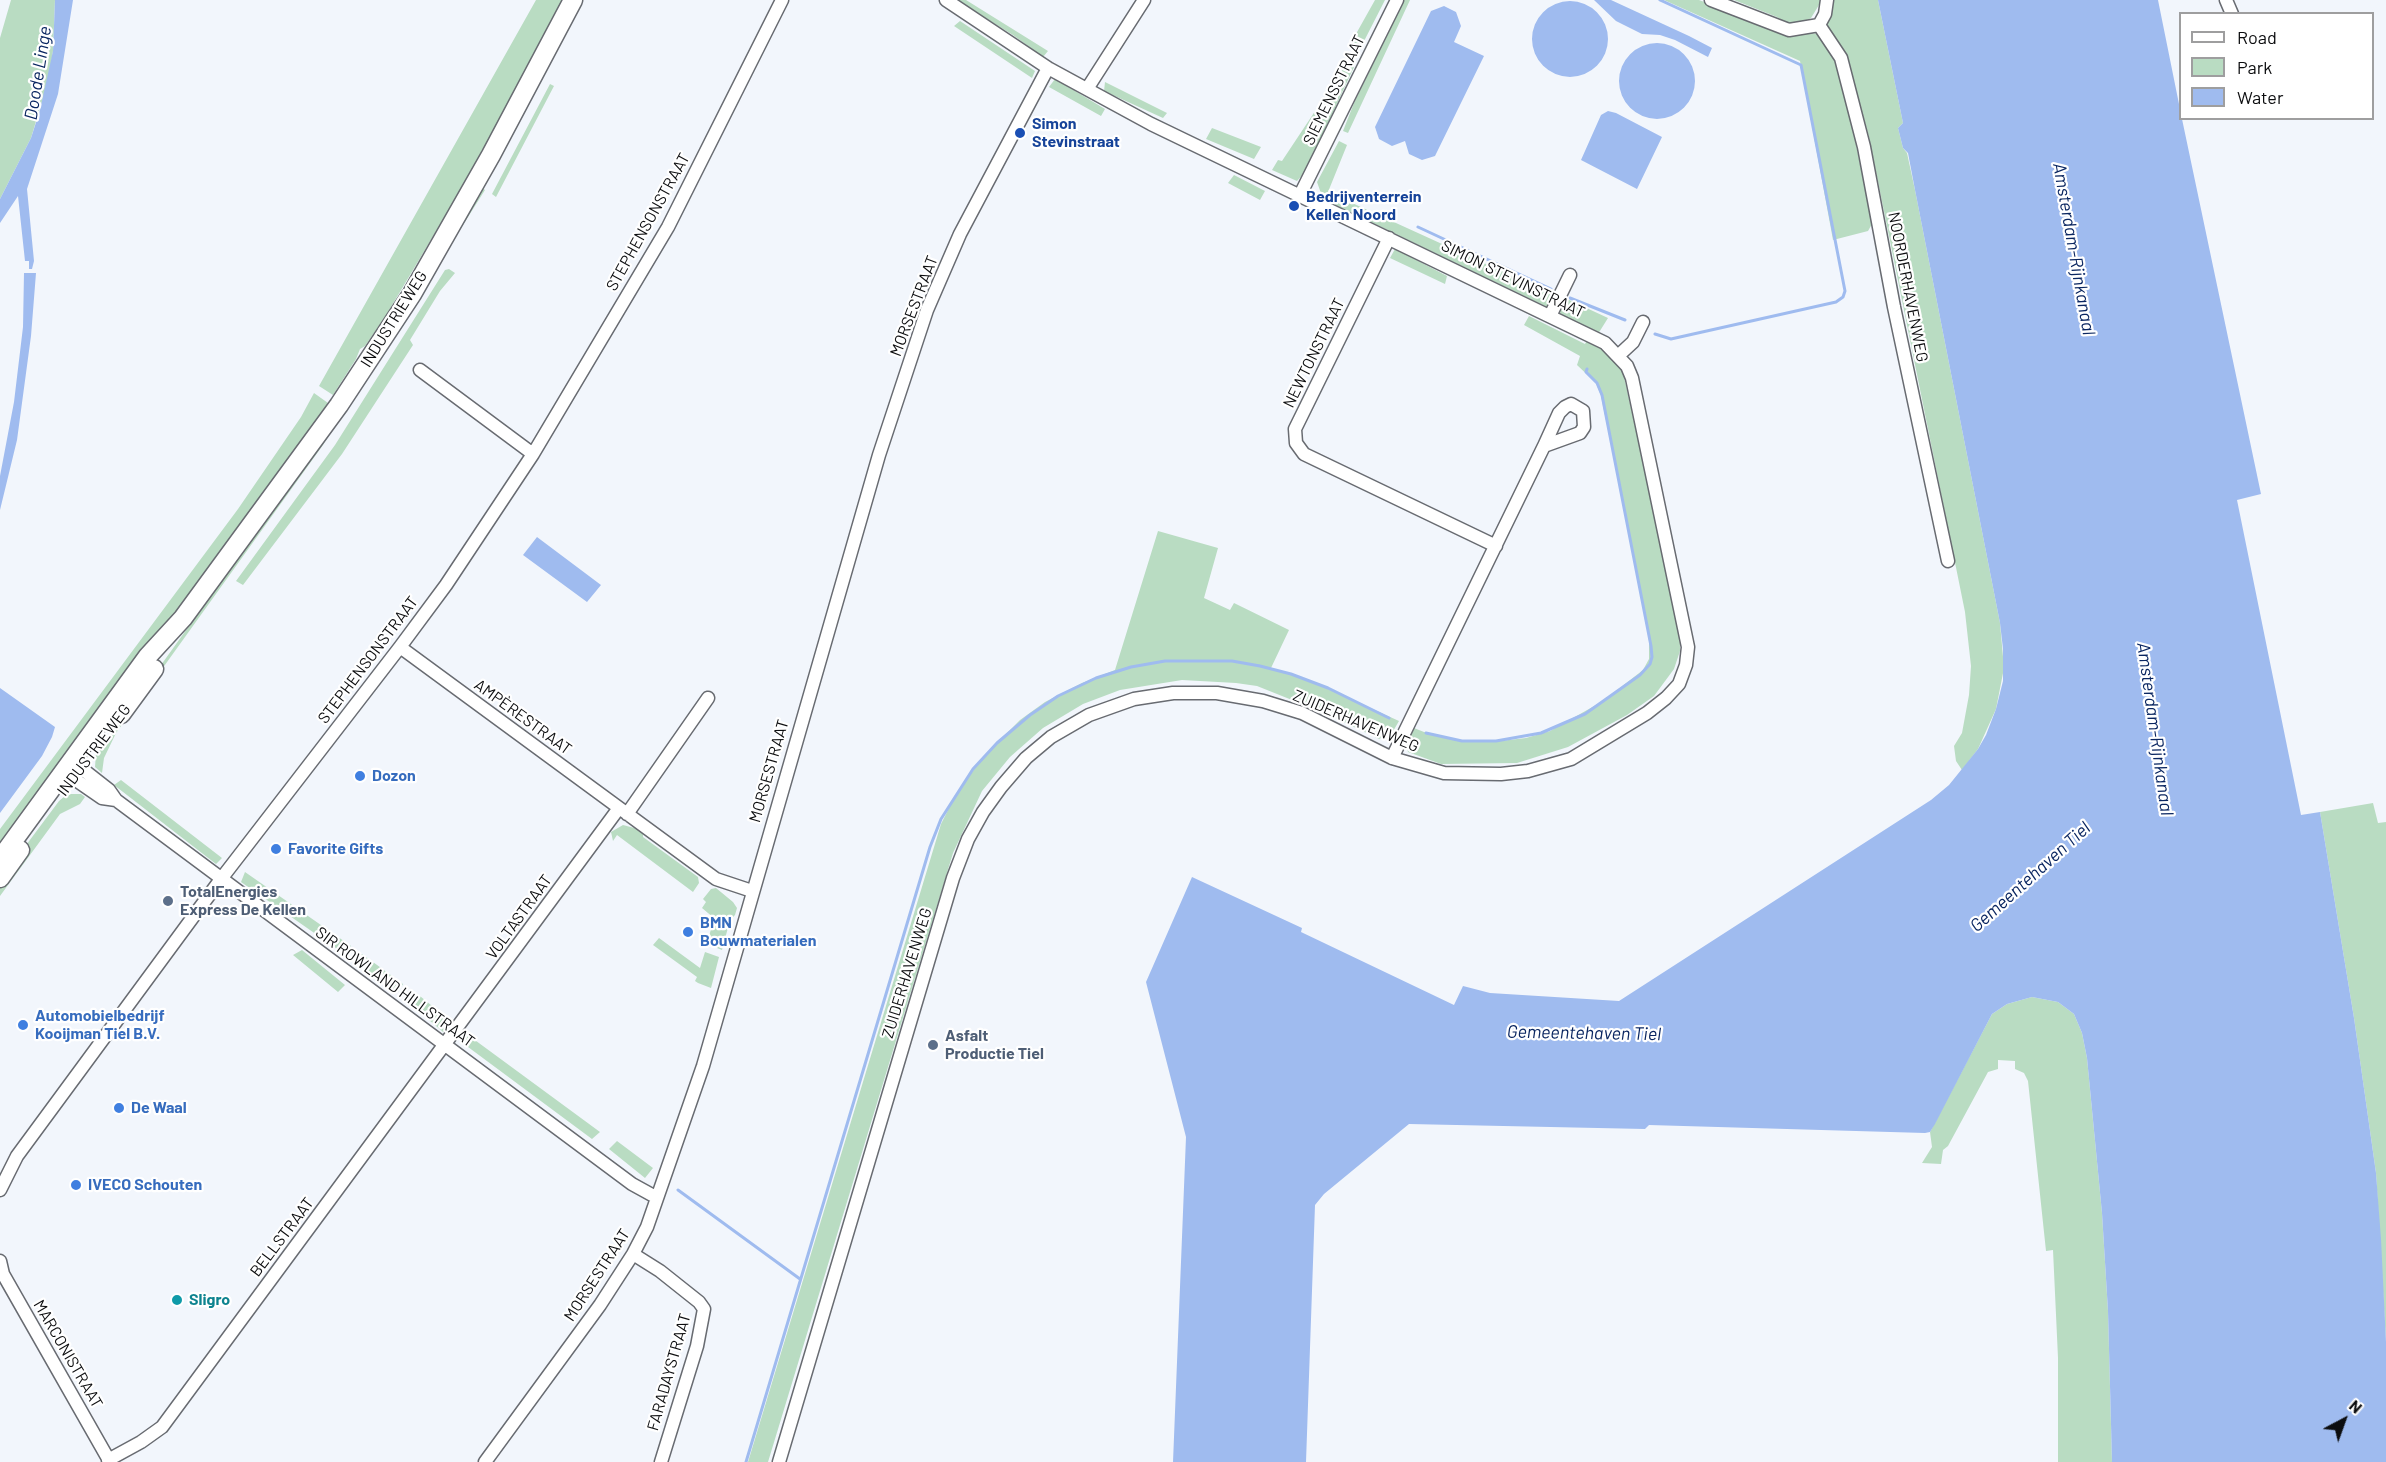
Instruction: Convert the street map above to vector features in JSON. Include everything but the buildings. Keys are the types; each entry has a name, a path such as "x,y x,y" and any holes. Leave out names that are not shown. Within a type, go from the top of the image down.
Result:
{"main road":[{"name":"INDUSTRIEWEG","path":"0,859 157,665 183,618 332,414 411,294 491,155 573,0"},
{"name":"INDUSTRIEWEG","path":"0,878 74,770"}],"street":[{"name":"STEPHENSONSTRAAT","path":"221,879 400,648 446,585 533,454 668,227 782,0"},
{"name":"SIMON STEVINSTRAAT","path":"946,0 1048,68 1151,124 1605,343 1619,355"},
{"path":"1087,90 1144,0"},
{"name":"SIEMENSSTRAAT","path":"1300,195 1397,0"},
{"path":"1711,0 1789,30 1819,25 1825,14 1827,0"},
{"name":"NOORDERHAVENWEG","path":"1819,25 1842,58 1864,147 1894,308 1948,561"},
{"name":"MORSESTRAAT","path":"485,1462 600,1305 633,1254 647,1227 703,1066 879,454 927,310 960,234 1004,147 1048,68"},
{"name":"NEWTONSTRAAT","path":"1389,238 1295,429 1296,443 1304,454 1496,546"},
{"path":"1550,316 1570,275"},
{"path":"1619,355 1633,342 1643,322"},
{"name":"ZUIDERHAVENWEG","path":"779,1462 953,878 968,839 983,812 1026,758 1051,738 1089,715 1134,699 1173,693 1217,693 1273,704 1302,713 1392,758 1444,773 1501,774 1528,771 1571,759 1647,713 1679,684 1686,665 1688,646 1632,378 1619,355"},
{"path":"420,370 533,454"},
{"path":"1392,758 1544,446"},
{"name":"AMPÈRESTRAAT","path":"400,648 716,879 752,891"},
{"path":"623,811 708,698"},
{"name":"SIR ROWLAND HILLSTRAAT","path":"74,770 102,798 116,800 632,1184 652,1195 658,1195"},
{"name":"VOLTASTRAAT","path":"445,1045 623,811"},
{"path":"0,1190 17,1155 221,879"},
{"name":"BELLSTRAAT","path":"109,1461 162,1427 445,1045"},
{"name":"FARADAYSTRAAT","path":"633,1254 660,1271 699,1302 704,1309 697,1346 661,1462"},
{"name":"MARCONISTRAAT","path":"0,1261 3,1274 109,1461"}],"green space":[{"path":"11,0 55,0 53,51 49,78 31,138 0,199 0,38"},
{"path":"536,0 562,0 476,164 385,317 365,346 360,349 333,395 319,386"},
{"path":"956,0 966,0 1048,51 1043,57 1013,35"},
{"path":"1375,0 1385,0 1361,47 1352,41"},
{"path":"1404,0 1410,0 1348,133 1343,131 1354,103"},
{"path":"1664,0 1699,0 1734,13 1820,35 1837,60 1842,75 1872,224 1868,231 1833,240 1800,61"},
{"path":"1734,0 1822,0 1811,18 1799,24 1790,25 1777,17"},
{"path":"1830,0 1878,0 1903,123 1898,128 1903,148 1907,153 1915,190 2000,623 2004,668 1996,709 1978,749 1962,770 1956,761 1954,746 1962,733 1969,695 1971,666 1965,612 1869,137 1846,53 1830,35 1827,27"},
{"path":"960,21 1035,71 1032,78 954,26"},
{"path":"1347,63 1354,67 1305,172 1297,181 1272,170 1278,160 1282,161"},
{"path":"1055,79 1105,109 1101,116 1049,87"},
{"path":"1105,82 1167,113 1163,118 1104,91"},
{"path":"550,84 554,86 496,197 492,194"},
{"path":"1212,128 1261,147 1254,159 1206,139"},
{"path":"1339,141 1347,145 1328,192 1554,295 1547,307 1323,199 1317,182"},
{"path":"1234,175 1265,191 1260,200 1228,183"},
{"path":"479,186 485,190 403,326 354,394 323,445 116,733 104,758 102,773 95,767 96,753 194,619"},
{"path":"1395,249 1447,276 1445,284 1390,258"},
{"path":"449,269 455,273 440,291 410,340 413,345 342,454 243,585 236,581 335,445 445,270"},
{"path":"1565,298 1608,318 1598,334 1559,314"},
{"path":"1529,316 1585,344 1590,334 1609,345 1623,372 1659,535 1680,651 1674,669 1654,696 1627,715 1568,747 1517,763 1441,764 1408,752 1404,737 1409,726 1458,740 1500,741 1526,738 1550,731 1603,701 1643,670 1649,659 1649,641 1639,582 1601,396 1596,383 1577,365 1580,356 1524,325"},
{"path":"314,393 328,403 234,536 0,849 0,829 238,509 301,417"},
{"path":"1158,531 1218,548 1204,598 1230,610 1234,603 1289,630 1271,668 1315,683 1399,721 1392,733 1379,739 1327,714 1257,686 1182,680 1120,690 1083,704 1043,728 1010,757 982,791 953,853 768,1462 748,1462 941,824 955,796 971,773 1020,720 1045,702 1082,683 1115,670"},
{"path":"121,780 222,858 216,864 114,785"},
{"path":"71,794 81,794 85,797 80,804 60,814 0,896 0,880 59,801"},
{"path":"2373,803 2378,823 2386,822 2386,1342 2376,1173 2354,1018 2320,812"},
{"path":"623,825 643,832 643,837 698,877 699,883 693,892 617,835 613,841 611,832"},
{"path":"245,872 351,946 343,953 241,882"},
{"path":"716,888 737,908 730,920 722,950 707,944 714,918 702,908 706,902 703,899 711,889"},
{"path":"659,938 700,968 705,952 719,957 711,988 695,981 697,977 653,945"},
{"path":"302,950 345,985 338,992 293,955"},
{"path":"362,954 403,984 398,992 354,962"},
{"path":"415,992 453,1023 443,1032 407,1001"},
{"path":"2032,997 2058,1002 2074,1014 2082,1033 2087,1058 2102,1213 2108,1311 2112,1462 2058,1462 2058,1358 2053,1250 2046,1251 2028,1081 2024,1073 2015,1069 2015,1061 1998,1060 1998,1069 1988,1072 1948,1146 1943,1150 1941,1164 1922,1163 1932,1147 1930,1132 1992,1014 2007,1004"},
{"path":"468,1035 600,1132 592,1139 464,1044"},
{"path":"617,1141 653,1168 645,1178 609,1149"}],"water":[{"path":"55,0 73,0 58,94 27,189 34,261 32,269 29,269 29,261 25,261 18,196 0,223 0,199 31,138 40,110 53,51"},
{"path":"1594,0 1611,0 1689,36 1712,48 1708,57 1675,40 1660,35 1642,34 1616,21"},
{"path":"1878,0 2158,0 2179,104 2179,120 2182,120 2261,494 2237,500 2301,815 2320,812 2354,1018 2376,1173 2381,1239 2386,1342 2386,1462 2112,1462 2108,1311 2102,1213 2087,1058 2082,1033 2074,1014 2058,1002 2032,997 2007,1004 1992,1014 1930,1132 1649,1125 1645,1129 1409,1124 1324,1194 1315,1205 1306,1462 1173,1462 1186,1137 1146,982 1192,877 1302,928 1301,932 1454,1005 1463,986 1490,993 1619,1001 1931,800 1949,785 1978,749 1986,735 2003,681 2000,623 1908,153 1903,148 1898,128 1903,123"},
{"path":"1570,1 1585,4 1597,12 1605,24 1608,39 1605,54 1597,66 1585,74 1570,77 1555,74 1543,66 1535,54 1532,39 1535,24 1543,12 1555,4"},
{"path":"1444,6 1456,12 1461,26 1454,42 1484,56 1435,156 1422,160 1409,154 1405,141 1392,146 1379,139 1375,127 1431,11"},
{"path":"1657,43 1672,46 1684,54 1692,66 1695,81 1692,96 1684,108 1672,116 1657,119 1642,116 1630,108 1622,96 1619,81 1622,66 1630,54 1642,46"},
{"path":"1608,111 1662,137 1637,189 1581,160 1601,115"},
{"path":"24,273 36,273 31,336 17,440 0,510 0,476 14,402 23,327"},
{"path":"537,537 601,585 587,602 523,555"},
{"path":"0,688 55,727 42,756 0,813"}],"waterway":[{"path":"1655,334 1671,339 1836,302 1843,297 1845,291 1801,65 1660,0"},
{"path":"1418,227 1551,289"},
{"path":"1570,298 1625,320"},
{"path":"1426,733 1462,741 1496,741 1541,733 1585,714 1640,675 1650,664 1651,646 1602,395 1597,383 1586,372 1587,369"},
{"path":"746,1462 930,847 941,819 973,769 997,743 1030,715 1058,696 1096,678 1131,667 1165,661 1232,661 1260,666 1291,674 1328,688 1389,718"},
{"path":"678,1190 800,1279"}],"place":[{"name":"Simon Stevinstraat","path":"1020,133"},
{"name":"Bedrijventerrein Kellen Noord","path":"1294,206"},
{"name":"Dozon","path":"360,776"},
{"name":"Favorite Gifts","path":"276,849"},
{"name":"TotalEnergies Express De Kellen","path":"168,901"},
{"name":"BMN Bouwmaterialen","path":"688,932"},
{"name":"Automobielbedrijf Kooijman Tiel B.V.","path":"23,1025"},
{"name":"Asfalt Productie Tiel","path":"933,1045"},
{"name":"De Waal","path":"119,1108"},
{"name":"IVECO Schouten","path":"76,1185"},
{"name":"Sligro","path":"177,1300"}],"water label":[{"name":"Doode Linge","path":"38,73"},
{"name":"Amsterdam-Rijnkanaal","path":"2074,249"},
{"name":"Amsterdam-Rijnkanaal","path":"2155,729"},
{"name":"Gemeentehaven Tiel","path":"2030,877"},
{"name":"Gemeentehaven Tiel","path":"1584,1033"}]}
